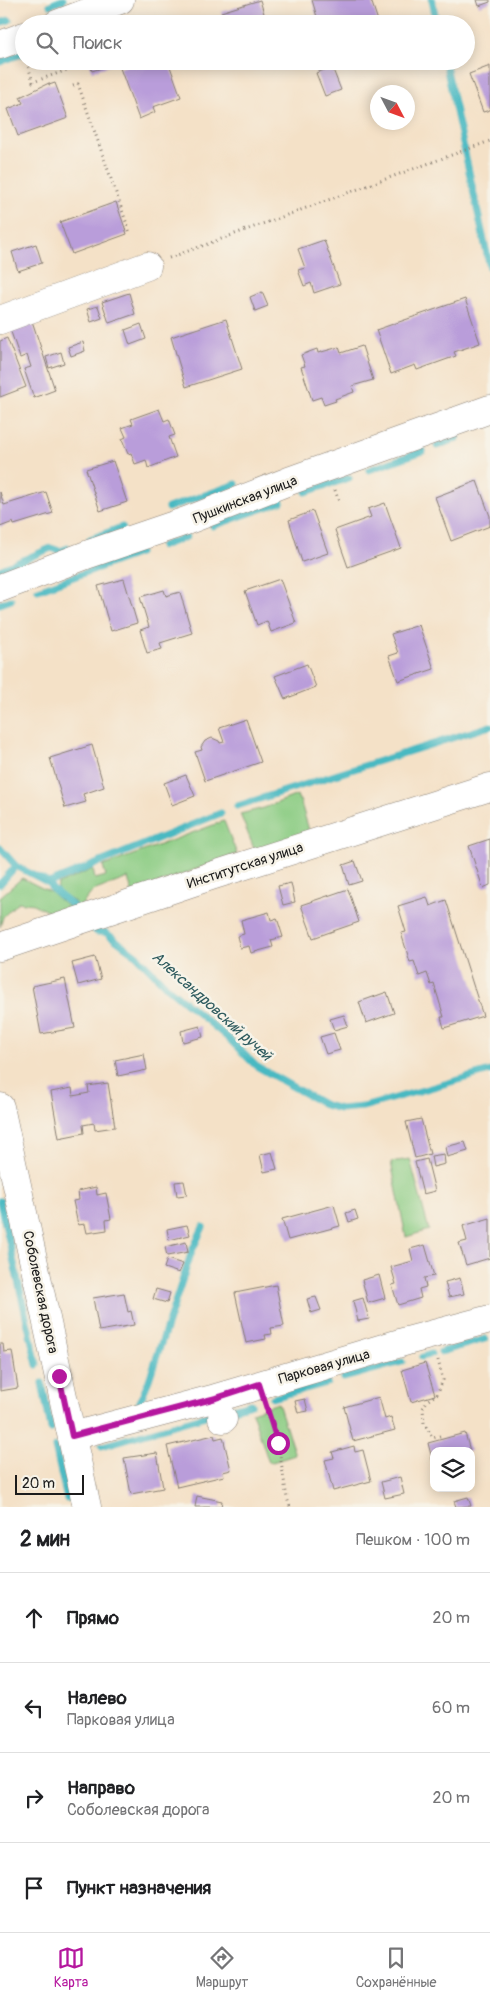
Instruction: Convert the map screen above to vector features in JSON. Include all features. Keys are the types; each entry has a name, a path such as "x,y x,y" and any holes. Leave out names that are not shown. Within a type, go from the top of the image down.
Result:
{"street":[{"path":"81,15 120,0"},
{"path":"0,45 15,39"},
{"path":"0,320 147,266"},
{"name":"Пушкинская улица","path":"0,588 490,409"},
{"name":"Институтская улица","path":"0,946 490,787"},
{"name":"Соболевская дорога","path":"0,1107 87,1507"},
{"name":"Парковая улица","path":"72,1436 216,1398 259,1384 490,1319"}],"path":[{"path":"30,70 33,82 68,70"},
{"path":"73,86 78,84 130,232"},
{"path":"147,266 490,141"},
{"path":"336,492 339,501"},
{"path":"438,1360 443,1380 437,1394 427,1400 422,1415 424,1423 433,1438 443,1436"},
{"path":"259,1384 278,1443 290,1507"}],"green space":[{"path":"297,795 311,837 257,856 240,814 264,808"},
{"path":"224,821 237,854 132,893 128,878 93,891 76,912 58,917 33,904 18,902 3,917 0,927 0,897 22,878 52,893 69,908 75,902 57,892 58,884 93,869 95,879 106,876 103,866"},
{"path":"410,1159 429,1230 406,1237 391,1162"},
{"path":"278,1403 295,1455 269,1463 252,1412"}],"building":[{"path":"260,0 264,15 222,15 221,12"},
{"path":"312,0 371,0 376,15 316,15"},
{"path":"477,0 490,0 490,2 479,6"},
{"path":"490,66 490,110 483,112 469,74"},
{"path":"121,70 171,70 181,97 153,107 155,112 139,119"},
{"path":"324,70 333,70 341,90 325,96 316,73"},
{"path":"49,83 49,85 55,83 68,118 18,136 8,109 23,103 20,97"},
{"path":"116,202 127,234 72,254 60,222"},
{"path":"324,240 340,284 314,293 311,283 304,286 298,270 305,268 298,249"},
{"path":"36,244 42,263 18,271 12,252"},
{"path":"262,292 268,306 255,311 250,297"},
{"path":"129,293 135,314 109,323 102,302"},
{"path":"465,299 480,343 454,352 456,356 417,370 415,365 391,374 376,330"},
{"path":"98,306 102,318 91,322 87,309"},
{"path":"226,319 242,369 186,387 171,337"},
{"path":"32,321 55,390 34,398 24,369 31,367 27,355 20,358 10,329"},
{"path":"141,324 146,339 130,345 125,330"},
{"path":"7,338 26,387 0,397 0,341"},
{"path":"83,342 85,351 71,356 68,347"},
{"path":"362,346 373,380 352,386 354,392 324,405 321,397 312,400 301,367 305,366 301,355 317,349 318,353 339,347 341,353"},
{"path":"61,352 64,363 49,368 46,357"},
{"path":"159,409 164,421 169,419 175,435 169,437 176,457 148,468 146,460 135,464 131,453 128,454 122,439 126,437 122,428 133,424 131,419"},
{"path":"113,461 127,502 100,511 86,469"},
{"path":"477,481 490,516 490,526 451,541 435,497"},
{"path":"0,492 4,505 46,492 53,513 14,525 13,522 0,527"},
{"path":"385,503 401,548 348,567 335,530 371,517 368,509"},
{"path":"313,511 328,553 302,562 289,520"},
{"path":"124,579 137,623 111,631 98,586"},
{"path":"280,579 296,623 271,632 267,621 257,625 245,591"},
{"path":"164,590 166,596 180,592 192,633 160,643 162,649 147,653 140,630 149,627 140,597"},
{"path":"419,625 434,669 398,681 389,656 398,653 391,634"},
{"path":"307,664 316,687 285,699 275,676"},
{"path":"246,719 261,762 205,781 195,752 202,750 201,747 205,741 212,738 220,743 224,742 219,728"},
{"path":"92,745 104,787 83,794 86,802 65,808 50,758"},
{"path":"186,775 195,796 172,805 164,783"},
{"path":"490,839 490,885 483,888 469,846"},
{"path":"355,861 362,881 349,885 343,865"},
{"path":"291,883 295,902 283,905 278,886"},
{"path":"348,889 359,922 313,938 301,905"},
{"path":"427,897 430,906 446,900 483,1016 444,1028 441,1017 444,1017 434,984 431,985 427,973 419,976 414,961 410,962 401,933 406,932 398,906"},
{"path":"269,912 271,920 277,918 283,937 271,940 273,947 251,953 249,946 240,948 237,936 244,934 241,920"},
{"path":"95,957 101,979 78,985 72,963"},
{"path":"65,979 75,1028 41,1034 32,986"},
{"path":"387,992 394,1013 366,1023 359,1002"},
{"path":"344,1015 348,1026 334,1030 330,1019"},
{"path":"200,1026 203,1037 183,1042 181,1031"},
{"path":"334,1033 340,1050 326,1054 320,1037"},
{"path":"144,1054 147,1070 118,1076 115,1060"},
{"path":"108,1083 115,1127 95,1130 94,1123 83,1125 84,1133 59,1138 51,1092 72,1088 73,1096 89,1093 88,1086"},
{"path":"421,1119 430,1154 415,1158 406,1122"},
{"path":"465,1142 468,1151 447,1157 445,1147"},
{"path":"272,1152 277,1169 264,1172 260,1155"},
{"path":"444,1154 445,1164 433,1167 431,1156"},
{"path":"427,1159 435,1191 423,1194 415,1162"},
{"path":"184,1181 187,1195 177,1196 175,1182"},
{"path":"96,1187 97,1195 106,1193 111,1219 106,1220 107,1230 87,1233 85,1224 78,1225 73,1201 79,1200 78,1191"},
{"path":"334,1205 340,1226 288,1240 282,1219"},
{"path":"355,1210 358,1219 349,1222 346,1213"},
{"path":"490,1218 490,1258 466,1265 459,1243 467,1241 463,1226"},
{"path":"187,1225 190,1235 169,1240 167,1229"},
{"path":"186,1242 188,1252 167,1256 165,1247"},
{"path":"425,1245 434,1276 424,1278 426,1287 419,1289 421,1298 398,1305 392,1285 396,1284 391,1267 413,1261 410,1249"},
{"path":"167,1259 183,1264 179,1273 164,1268"},
{"path":"379,1275 385,1298 368,1303 362,1280"},
{"path":"460,1278 464,1294 449,1297 445,1282"},
{"path":"276,1285 284,1326 271,1328 272,1334 265,1335 266,1339 246,1343 235,1293"},
{"path":"156,1289 170,1293 167,1303 153,1299"},
{"path":"124,1293 128,1312 131,1311 134,1325 99,1331 93,1298"},
{"path":"316,1297 321,1310 311,1313 307,1299"},
{"path":"363,1298 369,1319 358,1321 353,1301"},
{"path":"0,1344 3,1344 4,1352 12,1351 18,1388 0,1391"},
{"path":"425,1363 435,1395 411,1402 402,1370"},
{"path":"379,1397 385,1419 391,1417 395,1430 353,1441 344,1407"},
{"path":"305,1399 308,1411 298,1413 295,1401"},
{"path":"465,1433 469,1447 430,1447 430,1451 428,1443"},
{"path":"214,1435 215,1439 223,1437 231,1470 223,1472 224,1476 177,1487 167,1446"},
{"path":"354,1446 355,1452 363,1450 371,1481 333,1491 325,1460 334,1458 332,1452"},
{"path":"157,1453 163,1488 131,1494 124,1458"},
{"path":"400,1477 404,1494 385,1498 381,1482"},
{"path":"197,1496 222,1501 221,1507 195,1507"},
{"path":"468,1497 471,1506 456,1507 454,1501"}],"waterway":[{"path":"50,5 63,0"},
{"path":"432,0 435,15"},
{"path":"0,23 9,20"},
{"path":"0,62 15,56"},
{"path":"447,70 490,268"},
{"path":"437,446 457,438"},
{"path":"369,470 423,451"},
{"path":"334,483 349,478"},
{"path":"168,508 236,484"},
{"path":"306,492 330,484"},
{"path":"213,526 281,502"},
{"path":"90,539 122,527"},
{"path":"162,546 186,537"},
{"path":"0,570 51,548 60,551 68,548"},
{"path":"38,590 139,553"},
{"path":"0,604 11,600"},
{"path":"237,806 490,726"},
{"path":"49,883 221,813"},
{"name":"Александровский ручей","path":"0,848 16,866 49,883 52,889 73,906"},
{"path":"0,884 16,866"},
{"name":"Александровский ручей","path":"93,928 97,932 105,932 136,955 168,988 228,1038 256,1066 325,1105 340,1109 363,1107 490,1071"},
{"path":"0,1201 37,1365"},
{"path":"136,1411 149,1380 192,1251 203,1227"},
{"path":"441,1352 485,1339"},
{"path":"422,1357 431,1354"},
{"path":"344,1378 402,1362"},
{"path":"42,1383 51,1429"},
{"path":"273,1398 327,1383"},
{"path":"229,1410 251,1404"},
{"path":"102,1446 209,1415"},
{"path":"55,1447 67,1499"}],"route":[{"path":"59,1376 72,1436 216,1398 259,1384 278,1443"}]}
